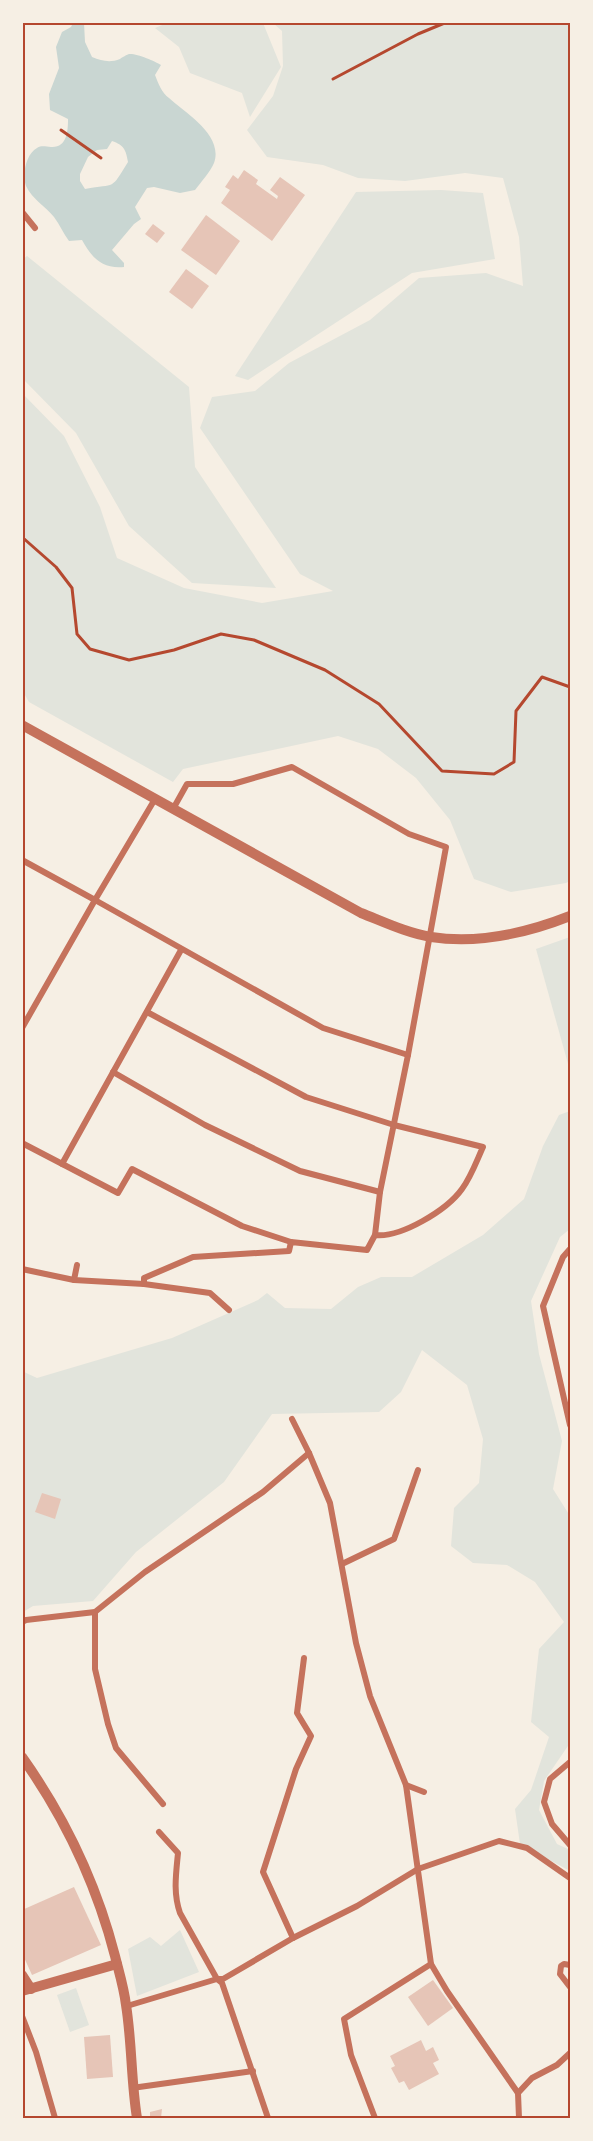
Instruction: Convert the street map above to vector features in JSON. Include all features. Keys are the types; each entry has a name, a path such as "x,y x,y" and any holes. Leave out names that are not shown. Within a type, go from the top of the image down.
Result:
{"street":[{"path":"22,212 35,228"},
{"path":"22,724 361,913 404,930 430,937 469,940 509,934 570,916"},
{"path":"22,1143 118,1193 132,1169 242,1226 291,1242 367,1250 375,1235 380,1192 446,847 409,834 292,767 233,784 187,784 173,809"},
{"path":"22,1028 155,799"},
{"path":"22,860 323,1029 408,1055"},
{"path":"62,1164 181,950"},
{"path":"147,1012 306,1097 394,1125 483,1147 462,1189 426,1221 385,1236 375,1235"},
{"path":"113,1072 205,1125 300,1171 380,1192"},
{"path":"144,1284 144,1278 193,1257 289,1251 291,1242"},
{"path":"570,1249 563,1257 543,1306 570,1425"},
{"path":"75,1280 77,1265"},
{"path":"22,1269 75,1280 144,1284 210,1293 229,1310"},
{"path":"292,1419 330,1503 356,1643 370,1696 406,1785 431,1964 447,1991 518,2093 519,2118"},
{"path":"22,1622 95,1612 145,1572 263,1492 309,1453"},
{"path":"342,1564 394,1539 418,1470"},
{"path":"95,1612 95,1669 116,1748 163,1804"},
{"path":"293,1938 263,1872 296,1769 311,1736 297,1713 304,1658"},
{"path":"22,1758 68,1830 89,1872 117,1964 127,2006 132,2088 137,2118"},
{"path":"570,1762 550,1779 544,1802 552,1824 570,1845"},
{"path":"406,1785 424,1792"},
{"path":"159,1832 178,1853 176,1902 217,1979 222,1983 268,2118"},
{"path":"127,2006 223,1979 293,1938 357,1906 418,1869 499,1841 527,1848 570,1878"},
{"path":"22,1975 27,1990 117,1964"},
{"path":"375,2118 351,2055 344,2019 431,1964"},
{"path":"570,1965 561,1966 560,1974 570,1987"},
{"path":"22,2016 36,2052 55,2118"},
{"path":"518,2093 532,2078 557,2065 570,2053"},
{"path":"132,2088 253,2071"}],"path":[{"path":"333,79 418,34 447,22"},
{"path":"61,130 101,158"},
{"path":"22,537 56,567 72,588 77,634 90,649 129,660 174,650 220,634 254,640 326,670 379,704 442,771 494,774 514,762 516,711 542,677 570,687"}],"shaded area":[{"path":"73,23 84,23 85,42 92,57 113,61 132,54 161,65 155,75 162,91 208,134 216,153 214,163 195,190 180,193 154,187 147,188 135,207 141,219 112,250 124,263 124,267 110,266 98,261 82,240 69,241 54,217 35,199 26,186 26,165 33,151 41,147 56,147 66,138 68,119 50,110 49,94 59,68 56,47 62,32 71,27","holes":["112,141 124,148 128,162 112,184 85,189 80,181 80,174 88,157 97,150 107,149"]},
{"path":"167,23 263,23 281,67 250,117 242,93 190,73 179,47 155,28"},
{"path":"273,23 570,23 570,881 566,883 511,892 474,879 450,820 416,778 378,749 338,736 183,769 173,782 29,702 22,690 22,393 64,436 100,507 117,558 184,588 262,603 333,591 300,574 200,428 212,397 255,391 289,363 370,320 419,278 486,273 523,286 519,237 503,178 465,173 405,181 358,178 323,165 267,157 247,130 273,96 283,66 282,31"},
{"path":"441,190 483,193 495,259 412,273 248,380 235,376 356,192"},
{"path":"27,256 189,387 195,467 276,588 192,583 129,526 76,433 23,379 22,260"},
{"path":"570,937 570,1071 536,949"},
{"path":"570,1111 570,1229 560,1237 531,1301 539,1354 562,1441 553,1489 570,1516 570,1743 544,1781 539,1810 557,1844 570,1850 570,1871 520,1844 515,1809 531,1790 549,1737 531,1722 539,1649 564,1622 535,1582 507,1565 473,1563 451,1546 454,1508 479,1483 483,1439 467,1385 422,1350 401,1392 379,1412 272,1414 224,1482 136,1552 93,1601 33,1606 23,1612 22,1371 37,1378 172,1338 258,1300 267,1293 285,1308 331,1309 358,1287 381,1277 412,1277 483,1235 524,1199 543,1146 559,1115"},
{"path":"180,1930 199,1972 137,1996 128,1949 150,1937 161,1946"},
{"path":"76,1988 89,2025 70,2032 57,1995"}],"building":[{"path":"244,170 258,180 256,184 277,199 278,196 270,190 280,177 305,195 272,241 221,203 230,190 225,187 233,175 238,179"},
{"path":"206,215 240,241 216,275 181,250"},
{"path":"153,224 165,233 157,243 145,234"},
{"path":"186,269 209,286 192,309 169,292"},
{"path":"42,1493 61,1499 55,1519 35,1512"},
{"path":"74,1887 101,1945 32,1975 22,1953 22,1910"},
{"path":"433,1980 453,2008 428,2026 408,1997"},
{"path":"110,2035 113,2077 87,2079 84,2037"},
{"path":"421,2040 426,2051 433,2047 439,2060 433,2063 439,2074 409,2090 404,2081 399,2083 391,2068 395,2066 390,2056"},
{"path":"162,2109 161,2118 150,2118 150,2112"}]}
